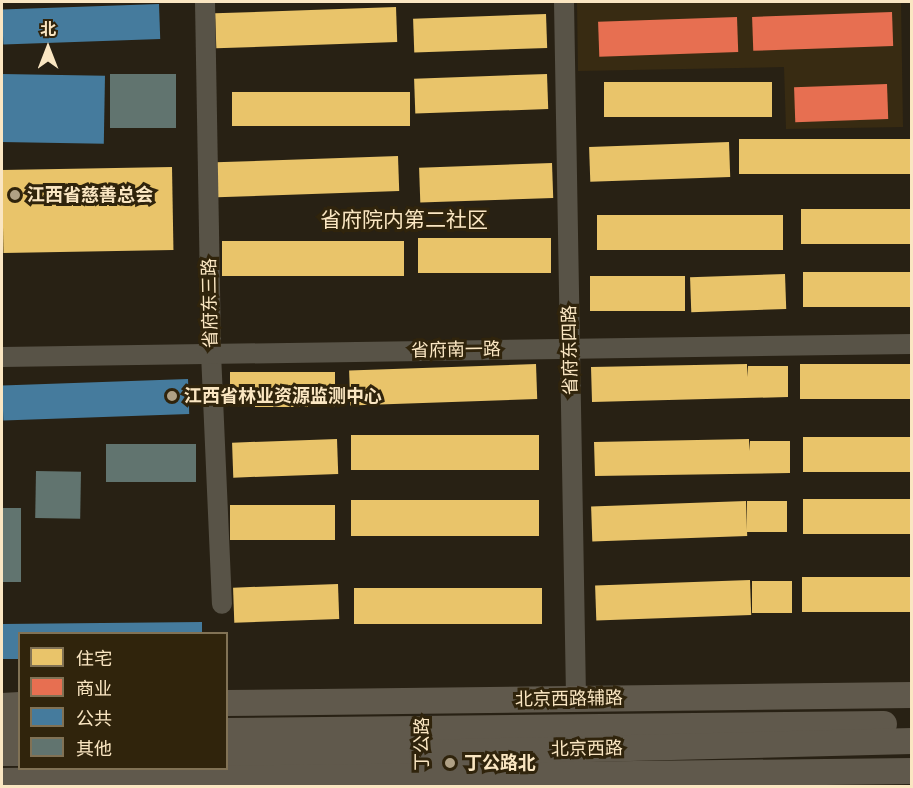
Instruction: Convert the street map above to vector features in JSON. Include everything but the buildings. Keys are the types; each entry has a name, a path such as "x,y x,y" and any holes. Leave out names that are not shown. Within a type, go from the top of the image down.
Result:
{"main road":[{"name":"北京西路辅路","path":"228,703 912,695"},
{"path":"2,705 18,705"},
{"name":"北京西路","path":"228,731 422,762 912,724"},
{"path":"2,731 18,731"},
{"name":"北京西路","path":"228,753 422,762 912,741"},
{"path":"2,753 18,753"},
{"path":"2,781 422,762 912,771"}],"street":[{"name":"省府东三路","path":"205,2 211,353 222,604"},
{"name":"省府东四路","path":"564,2 576,699"},
{"name":"省府南一路","path":"2,357 912,344"},
{"name":"丁公路","path":"422,700 422,762"}],"shaded area":[{"path":"577,2 901,2 903,127 786,129 784,67 578,71"}],"place":[{"name":"江西省慈善总会","path":"15,195"},
{"name":"江西省林业资源监测中心","path":"172,396"},
{"name":"丁公路北","path":"450,763"}],"district":[{"name":"省府院内第二社区","path":"404,220"}]}
